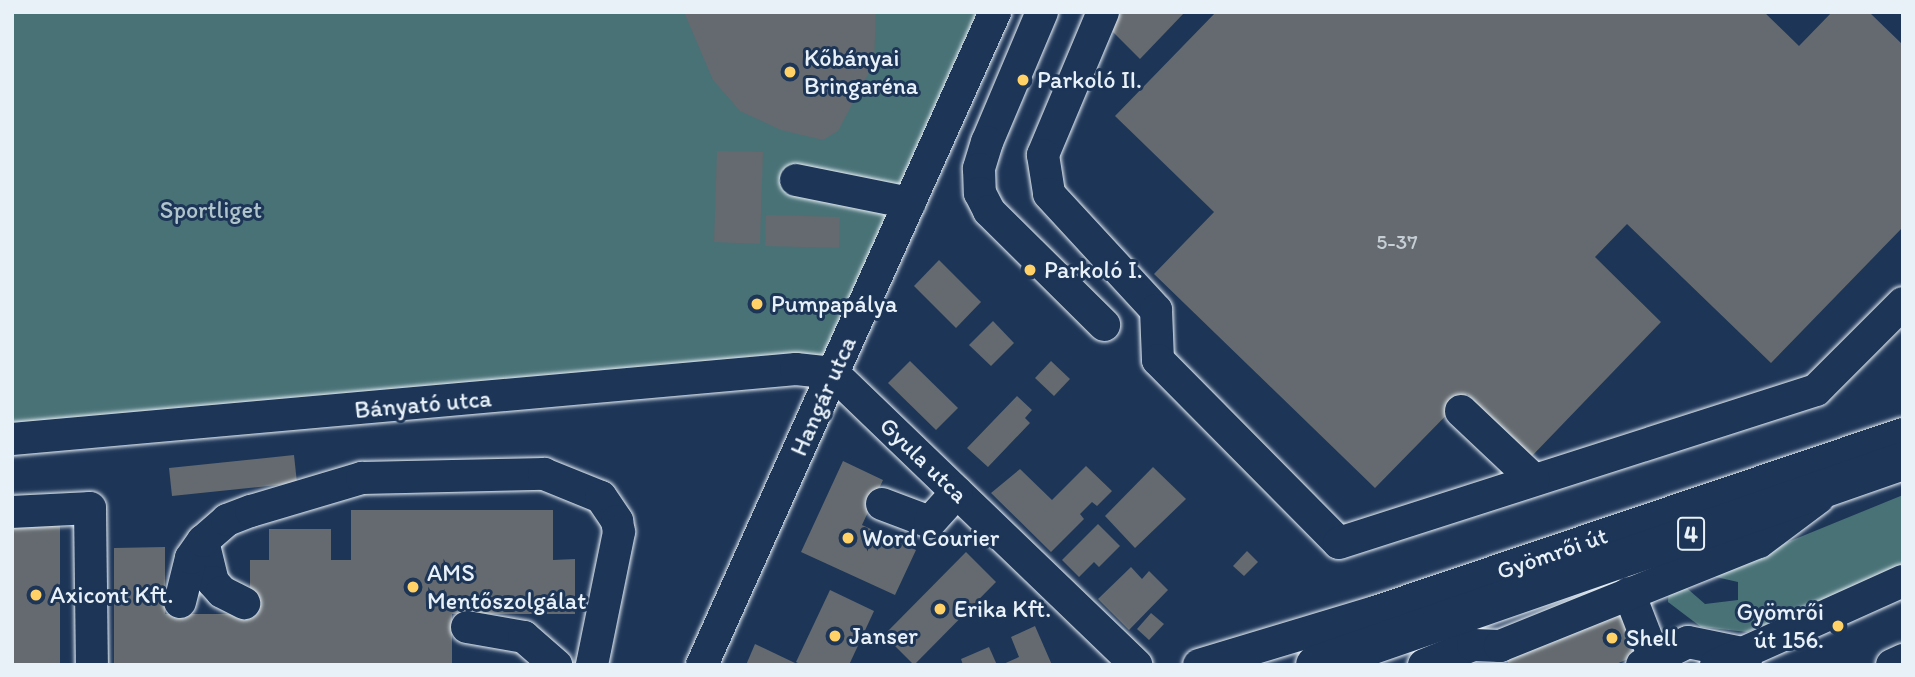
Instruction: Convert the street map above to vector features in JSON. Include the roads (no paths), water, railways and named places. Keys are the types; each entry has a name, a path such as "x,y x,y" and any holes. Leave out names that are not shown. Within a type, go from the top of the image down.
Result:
{"main road":[{"name":"4","path":"1315,665 1550,581 1903,461"}],"street":[{"name":"Hangár utca","path":"702,665 995,12"},
{"path":"1042,12 987,142 979,169 984,202 1104,325"},
{"path":"1103,12 1048,139 1043,155 1045,183 1059,207 1156,310 1158,360 1339,543 1816,390 1903,303"},
{"path":"945,125 987,142"},
{"path":"796,180 910,203"},
{"name":"Bányató utca","path":"12,439 796,369 833,373"},
{"name":"Gyula utca","path":"833,373 1136,665"},
{"path":"1461,411 1534,480"},
{"name":"Gyömrői út","path":"1199,665 1375,612 1903,434"},
{"path":"180,602 187,568 203,541 228,520 251,511 362,478 544,474 566,479 601,497 613,510 619,532 592,665"},
{"path":"1424,665 1477,655 1759,542 1831,487"},
{"path":"882,504 930,522 957,492"},
{"path":"1550,581 1699,504"},
{"path":"12,512 90,508 92,665"},
{"path":"203,541 213,582 244,603"},
{"path":"1629,593 1648,662 1688,642 1735,661 1903,581"},
{"path":"467,627 524,637 556,665"},
{"path":"1892,665 1903,660"}],"place":[{"name":"Kőbányai Bringaréna","path":"790,72"},
{"name":"Parkoló II.","path":"1023,80"},
{"name":"Parkoló I.","path":"1030,270"},
{"name":"Pumpapálya","path":"757,304"},
{"name":"Word Courier","path":"848,538"},
{"name":"AMS Mentőszolgálat","path":"413,587"},
{"name":"Axicont Kft.","path":"36,595"},
{"name":"Erika Kft.","path":"940,609"},
{"name":"Gyömrői út 156.","path":"1838,626"},
{"name":"Janser","path":"835,636"},
{"name":"Shell","path":"1612,638"}],"park label":[{"name":"Sportliget","path":"211,210"}]}
